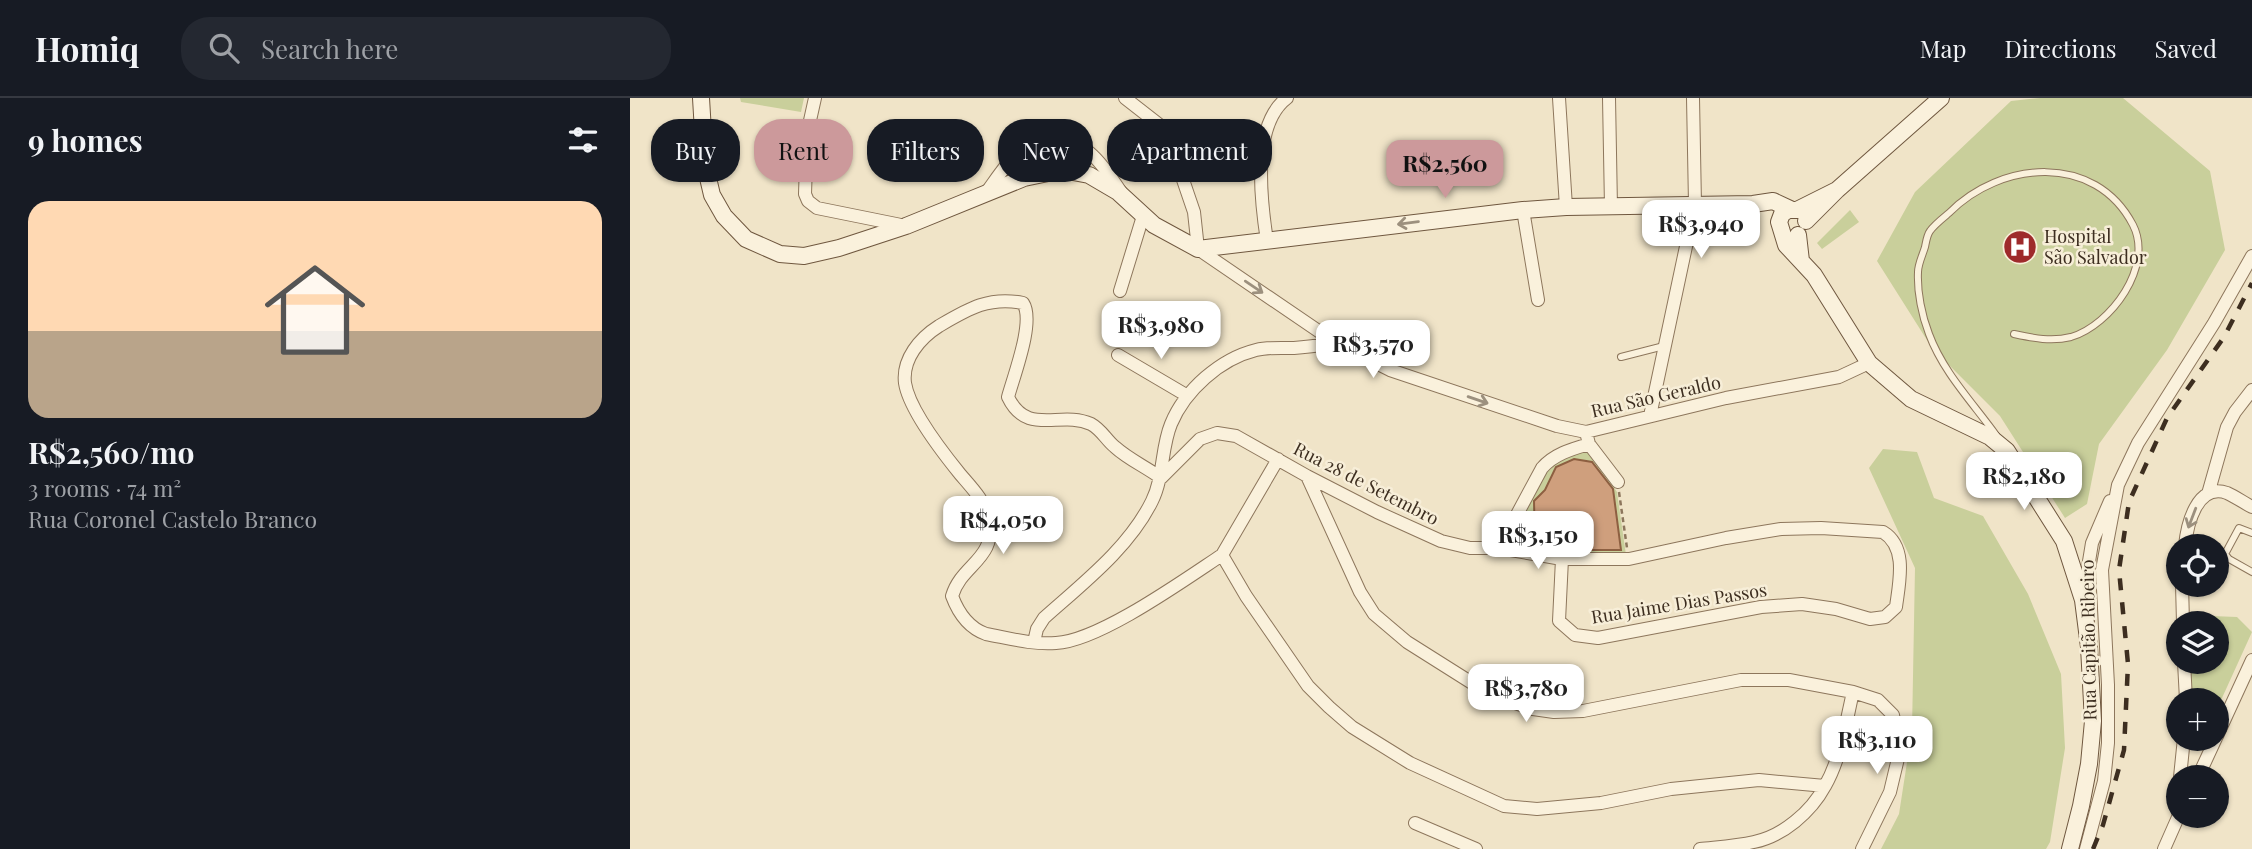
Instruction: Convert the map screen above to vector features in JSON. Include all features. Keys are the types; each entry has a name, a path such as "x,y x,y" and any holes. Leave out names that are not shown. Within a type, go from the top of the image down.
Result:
{"main road":[{"path":"701,98 705,165 712,195 724,216 746,239 780,254 804,256 839,248 906,226 1024,178 1053,172 1073,172 1089,176 1118,192 1143,216 1198,249 1523,210 1753,204 1773,201 1793,223 1801,261 1814,275 1868,363 1911,399 1990,437 2007,451 2064,541 2083,600 2090,647 2093,721 2089,764 2070,849"},
{"path":"1793,223 1836,190 1940,98"}],"street":[{"path":"815,98 807,134 805,194 808,201 817,208 906,226"},
{"path":"1125,98 1166,130 1194,212 1198,249"},
{"path":"1267,241 1262,206 1266,135 1274,112 1287,98"},
{"path":"1559,98 1566,207"},
{"path":"1609,98 1611,207"},
{"path":"1650,416 1695,204 1693,98"},
{"path":"986,193 1017,154 1040,142 1080,146 1088,151 1099,161 1128,201"},
{"path":"1523,210 1538,300"},
{"path":"1119,291 1143,216"},
{"name":"Rua São Geraldo","path":"1198,249 1336,343 1390,370 1588,438 1650,416 1726,398 1839,377 1868,363"},
{"name":"Rua Capitão Ribeiro","path":"2086,849 2104,781 2108,743 2109,685 2102,570 2118,485 2138,443 2214,323 2252,256"},
{"path":"1161,478 1114,447 1099,429 1090,424 1076,420 1032,420 1013,405 1009,397 1028,314 1023,303 997,300 967,309 931,331 908,358 905,382 910,397 928,430 976,493 988,515 991,537 988,548 956,585 952,596 957,609 976,631 1034,642 1057,643 1086,635 1136,610 1223,555 1278,459"},
{"path":"1034,642 1037,629 1045,618 1120,547 1140,524 1161,478 1170,426 1186,396 1220,367 1253,350 1336,343"},
{"path":"1118,355 1186,396"},
{"path":"2207,494 2227,427 2252,390"},
{"name":"Rua 28 de Setembro","path":"1161,478 1200,439 1217,433 1236,436 1377,512 1441,541 1470,548 1499,548 1562,559 1629,559 1781,529 1821,528 1883,532 1890,536 1897,547 1900,569 1896,607 1885,617 1870,618"},
{"path":"1499,548 1542,468 1548,461 1588,438 1618,482"},
{"path":"1307,476 1360,592 1374,614 1407,642 1491,695 1533,709 1553,712 1583,711 1741,680 1789,680 1853,692 1878,700 1892,715 1900,750 1890,792 1862,849"},
{"path":"2083,600 2092,543 2118,485"},
{"path":"2188,534 2193,512 2207,494 2218,491 2227,493 2252,507"},
{"path":"1223,555 1246,596 1308,686 1329,707 1352,727 1410,762 1504,806 1537,808 1601,803 1671,789 1759,780 1825,786"},
{"name":"Rua Jaime Dias Passos","path":"1562,559 1558,617 1562,626 1575,635 1598,638 1761,607 1802,604 1870,618"},
{"path":"2229,709 2252,660"},
{"path":"1700,849 1756,842 1780,832 1806,810 1825,786 1841,743 1853,692"},
{"path":"1415,823 1476,849"},
{"path":"2164,849 2173,828"}],"lane":[{"path":"2007,451 1949,374 1929,335 1921,307 1918,270 1930,232 1965,196 1995,182 2028,174 2062,172 2107,190 2126,211 2137,233 2139,256 2129,284 2116,307 2099,323 2072,337 2042,340 2014,334"},
{"path":"1622,357 1666,346"},
{"path":"2252,533 2239,528 2225,554 2252,572"}],"path":[{"path":"1618,482 1629,559"}],"green space":[{"path":"740,98 804,98 801,112 741,102"},
{"path":"2040,98 2123,98 2210,171 2225,250 2167,350 2099,444 2087,504 2065,518 2000,416 1932,348 1877,261 1915,192 2011,101"},
{"path":"1850,210 1859,222 1822,249 1817,243"},
{"path":"1883,449 1917,452 1934,498 1983,516 2028,594 2061,674 2065,748 2050,842 2046,849 1881,849 1899,814 1912,730 1915,568 1869,468"},
{"path":"1590,451 1617,492 1626,555 1577,557 1508,545 1544,469 1559,460"},
{"path":"2229,617 2237,617 2252,632 2227,688 2187,688 2187,674 2229,674"}],"building":[{"path":"1574,459 1592,462 1613,489 1621,550 1563,550 1535,545 1534,501 1545,490 1556,467"}],"railway":[{"path":"2093,849 2103,825 2124,750 2128,664 2119,570 2129,502 2167,418 2224,337 2252,283"}],"place":[{"name":"Hospital São Salvador","path":"2020,247"}]}
